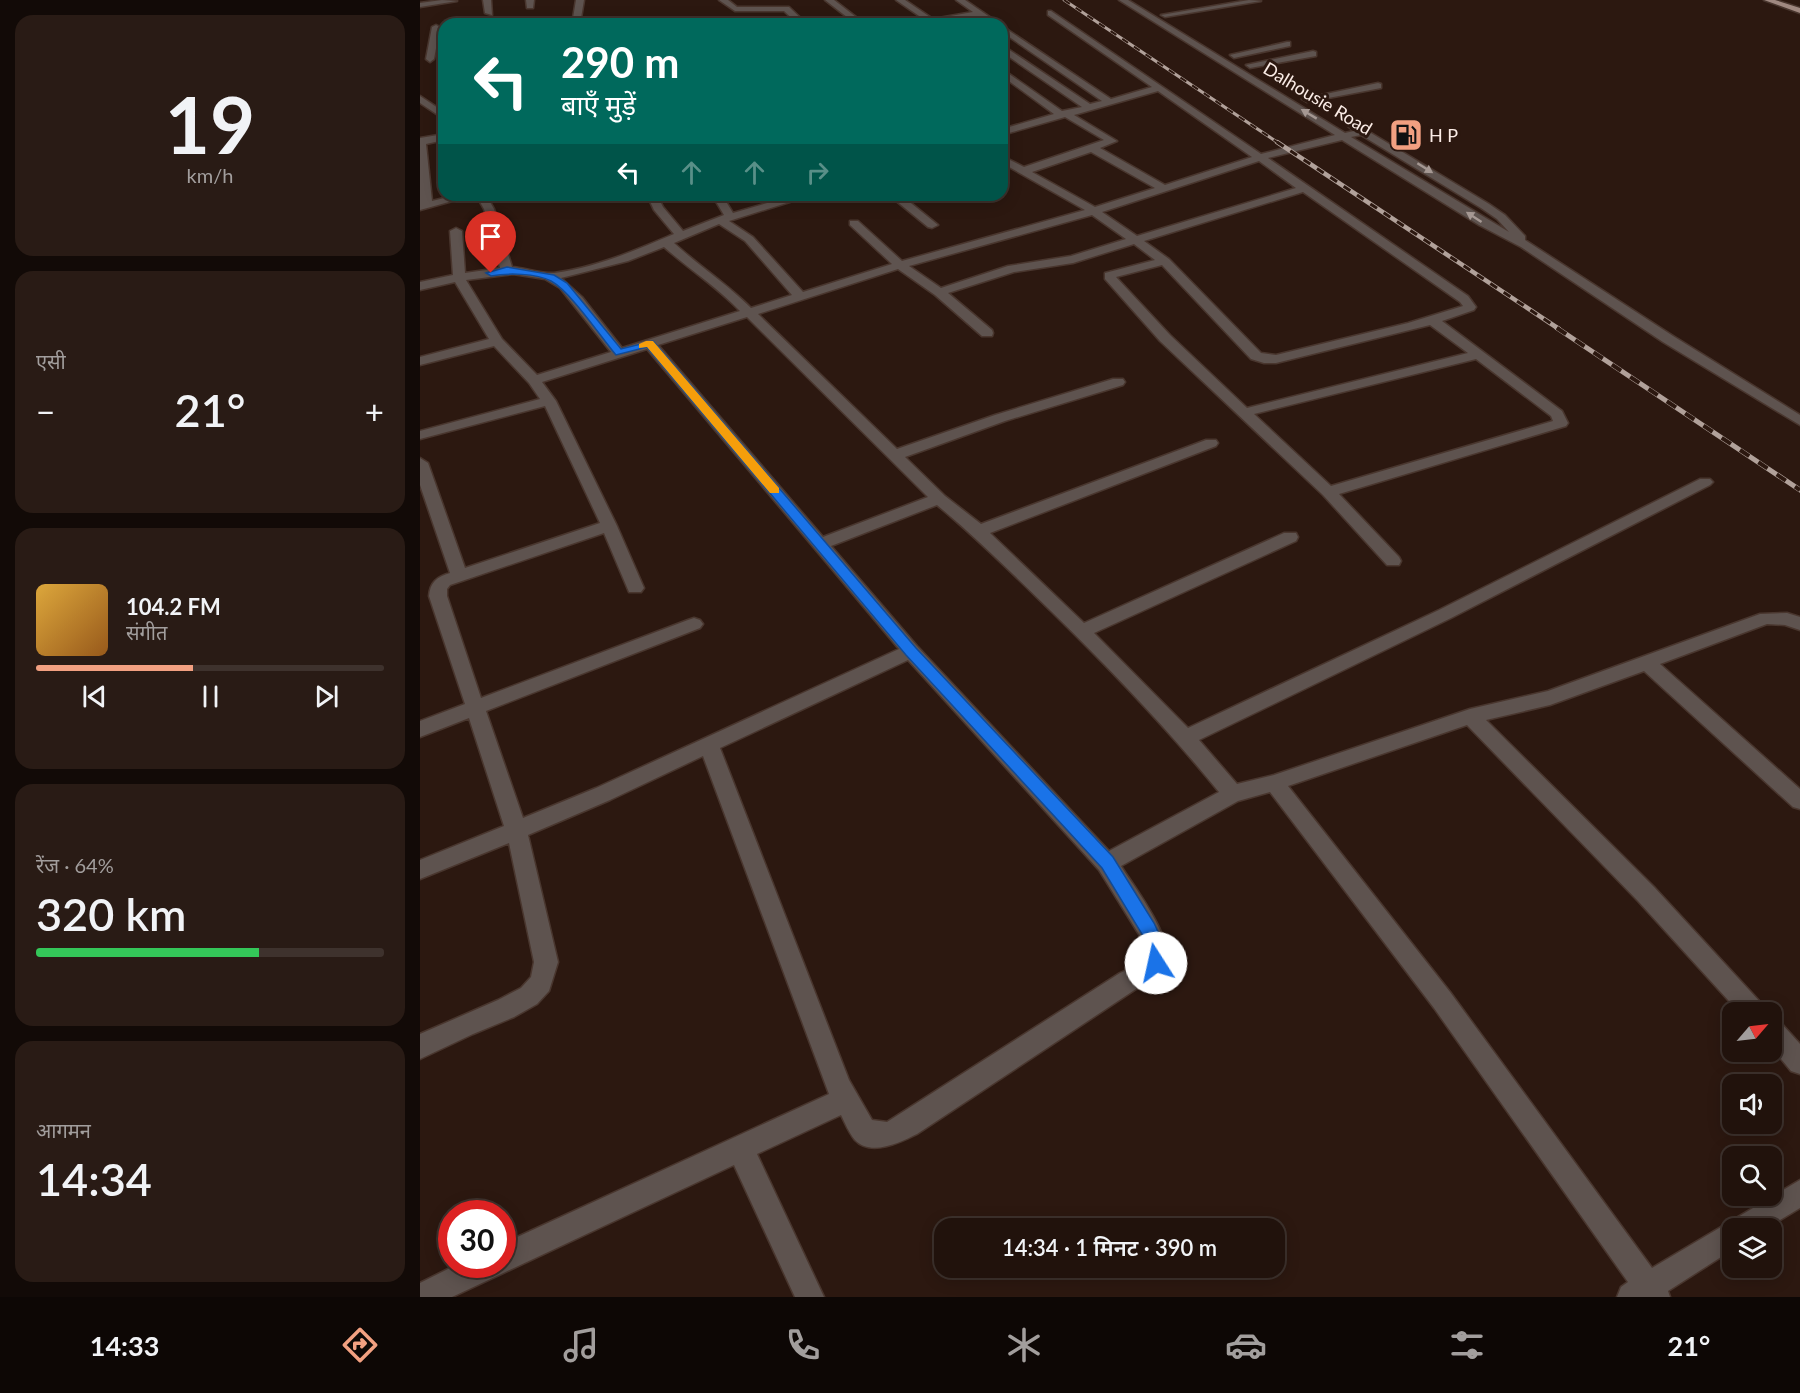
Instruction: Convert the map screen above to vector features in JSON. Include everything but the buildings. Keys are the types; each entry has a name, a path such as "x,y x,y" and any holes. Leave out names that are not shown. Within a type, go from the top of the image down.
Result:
{"main road":[{"path":"1768,0 1800,11"}],"street":[{"path":"488,0 489,13"},
{"path":"577,18 580,0"},
{"path":"723,0 735,9 786,9 796,18"},
{"path":"829,0 853,18"},
{"path":"900,0 926,18"},
{"path":"960,0 987,18"},
{"path":"1125,1 1138,0 1195,32"},
{"path":"1166,15 1257,0"},
{"name":"Dalhousie Road","path":"1125,1 1483,223 1525,245 1668,339 1800,421"},
{"path":"420,5 453,2"},
{"path":"952,18 979,13"},
{"path":"1008,162 1094,211 1134,241 1166,261 1256,356 1264,359 1276,359 1469,310 1469,303 1051,13"},
{"path":"420,59 434,59 436,27"},
{"path":"1008,32 1108,101"},
{"path":"1234,55 1287,44"},
{"name":"Dalhousie Road","path":"1224,49 1269,76"},
{"path":"1008,52 1088,107"},
{"path":"1250,65 1313,54"},
{"path":"1008,76 1063,114 1112,141 1024,171"},
{"path":"1307,99 1378,86"},
{"path":"1008,128 1013,124 1063,114 1158,88"},
{"name":"Dalhousie Road","path":"1298,93 1326,110"},
{"path":"420,99 438,112"},
{"path":"420,110 433,108"},
{"name":"Dalhousie Road","path":"1344,121 1501,218 1525,245"},
{"path":"534,380 900,265 1094,211 1261,157 1362,132"},
{"path":"438,138 420,142 424,206 444,201"},
{"path":"1092,148 1164,188"},
{"path":"939,292 1012,269 1073,259 1306,188"},
{"path":"484,201 489,209 507,270"},
{"path":"655,201 681,235"},
{"path":"719,201 725,218 749,239 800,296"},
{"path":"551,277 617,261 725,218 786,201"},
{"path":"902,201 932,225"},
{"path":"854,223 900,265 939,292 987,333"},
{"path":"456,231 459,279 497,341 534,380 549,401 609,526 635,588"},
{"path":"666,242 699,272 722,286 749,311 939,499 979,531 1082,631 1186,738 1233,794"},
{"path":"1166,261 1117,272 1109,276 1165,338 1328,492 1393,561"},
{"path":"420,286 507,270 551,277 564,285 619,353"},
{"path":"1328,492 1561,423 1557,414 1432,320"},
{"path":"420,362 497,341"},
{"path":"649,343 911,651 1107,862 1148,929 1156,947 1156,963 1150,971 1128,981 908,1125 889,1135 865,1132 845,1100 709,745"},
{"path":"1242,412 1477,355"},
{"path":"895,455 1000,418 1118,382"},
{"path":"420,435 549,401"},
{"path":"979,531 1211,443"},
{"path":"420,463 459,576"},
{"path":"1186,738 1427,623 1705,482"},
{"path":"820,544 939,499"},
{"path":"420,1047 465,1025 507,1009 529,996 541,983 546,962 516,829 438,596 438,587 444,581 609,526"},
{"path":"1082,631 1290,537"},
{"path":"1107,862 1233,794 1274,783 1470,716 1550,698 1766,618 1787,619 1800,624"},
{"path":"420,729 694,624"},
{"path":"420,870 603,794 911,651"},
{"path":"1646,662 1800,801"},
{"path":"1470,716 1646,894 1745,1002"},
{"path":"1274,783 1442,1000 1645,1294 1722,1242"},
{"path":"1782,1042 1800,1062"},
{"path":"516,1252 845,1100"},
{"path":"740,1148 810,1297"},
{"path":"1759,1218 1800,1193"},
{"path":"421,1297 461,1278"}],"railway":[{"path":"1064,0 1277,142"},
{"path":"1277,142 1559,329"},
{"path":"1557,328 1800,490"}],"slow traffic":[{"path":"642,346 649,343 774,490"}],"place":[{"name":"H P","path":"1406,135"}],"route":[{"path":"491,273 507,270 522,271 551,277 564,285 619,353 649,343 911,651 1107,862 1148,929 1156,947 1156,963"}]}
